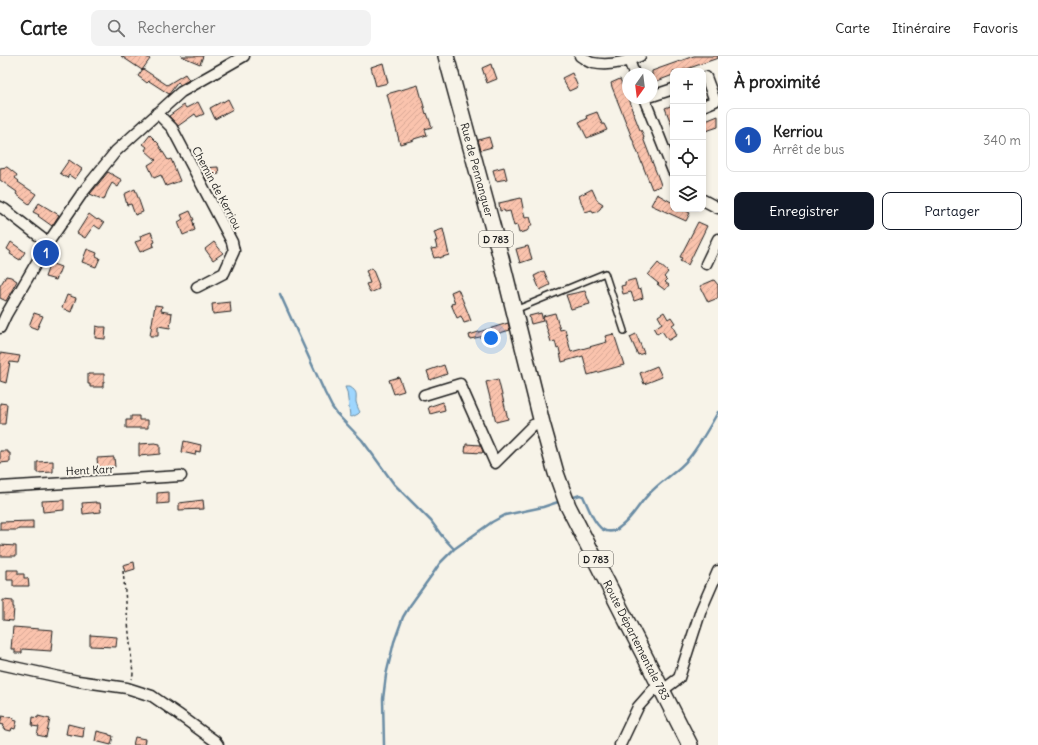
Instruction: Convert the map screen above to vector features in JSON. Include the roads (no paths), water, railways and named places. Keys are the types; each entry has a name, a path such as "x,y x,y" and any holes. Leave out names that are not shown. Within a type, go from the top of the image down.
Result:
{"main road":[{"name":"Rue de Pennanguer","path":"446,56 501,258 542,423"},
{"name":"Route Départementale 783","path":"542,423 556,473 568,506 690,745"}],"street":[{"path":"0,328 48,242 83,192 116,151 181,92 244,56"},
{"path":"580,56 592,63 608,64 629,60 640,56"},
{"path":"629,60 632,68"},
{"path":"706,77 715,101 706,105"},
{"path":"658,94 670,90"},
{"path":"649,104 670,163"},
{"name":"Chemin de Kerriou","path":"157,113 172,128 232,242 234,251 224,273 197,287"},
{"path":"706,202 718,208"},
{"path":"0,207 48,242"},
{"path":"706,264 718,239"},
{"path":"424,395 460,384 495,463 533,426 542,423"},
{"name":"Hent Karr","path":"0,487 181,476"},
{"path":"620,745 638,707 653,690 663,690 679,678 701,610 718,571"},
{"path":"0,664 78,681 127,688 152,696 215,741 218,745"}],"lane":[{"path":"514,311 605,273 624,330"}],"water":[{"path":"345,387 350,387 356,393 356,402 360,412 352,417 350,416"}],"waterway":[{"path":"280,294 332,407 362,440 394,484 431,521 454,549"},
{"path":"574,497 580,495 583,496 592,516 598,526 602,529 606,531 613,531 617,529 628,520 644,499 658,485 689,458 701,442 718,412"},
{"path":"384,745 383,699 386,675 394,642 403,617 440,563 454,549 492,522 505,515 543,507 558,502"}],"place":[{"name":"Kerriou","path":"46,253"}]}
